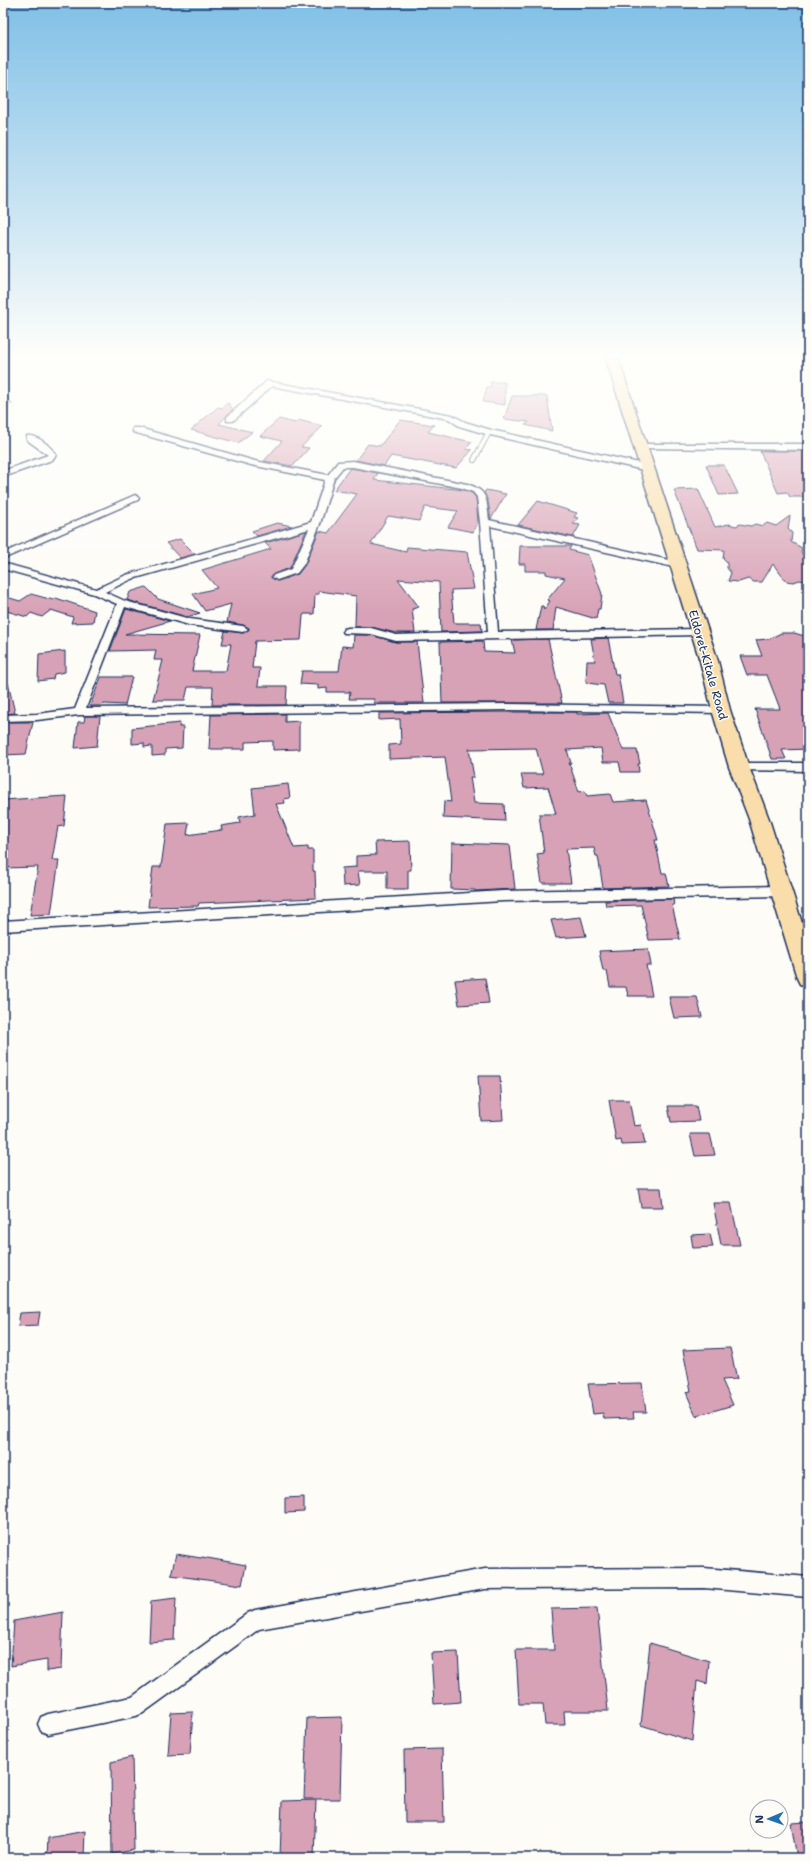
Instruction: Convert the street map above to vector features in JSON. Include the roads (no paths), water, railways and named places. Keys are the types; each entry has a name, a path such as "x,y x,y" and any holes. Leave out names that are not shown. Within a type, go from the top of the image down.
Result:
{"highway":[{"name":"Eldoret-Kitale Road","path":"638,439 709,661 721,710 739,767 759,818 780,891 808,978"}],"street":[{"path":"3,474 43,462 52,455 50,451 31,439"},
{"path":"168,439 254,463 330,478"},
{"path":"519,439 648,468"},
{"path":"640,446 808,447"},
{"path":"276,577 294,571 299,564 315,524 330,478 341,464 353,464 464,486 476,490 480,497 485,522 486,557 493,635"},
{"path":"3,556 135,498"},
{"path":"485,522 678,565"},
{"path":"97,592 130,577 315,524"},
{"path":"3,566 97,592 122,603 190,622 243,629"},
{"path":"79,712 122,603"},
{"path":"348,631 371,631 396,638 699,632"},
{"path":"3,718 37,717 79,712 501,707 721,710"},
{"path":"739,767 808,767"},
{"path":"3,926 503,896 780,891"},
{"path":"48,1724 136,1706 255,1620 485,1579 704,1578 808,1587"}],"lane":[{"path":"474,460 485,439"}]}
